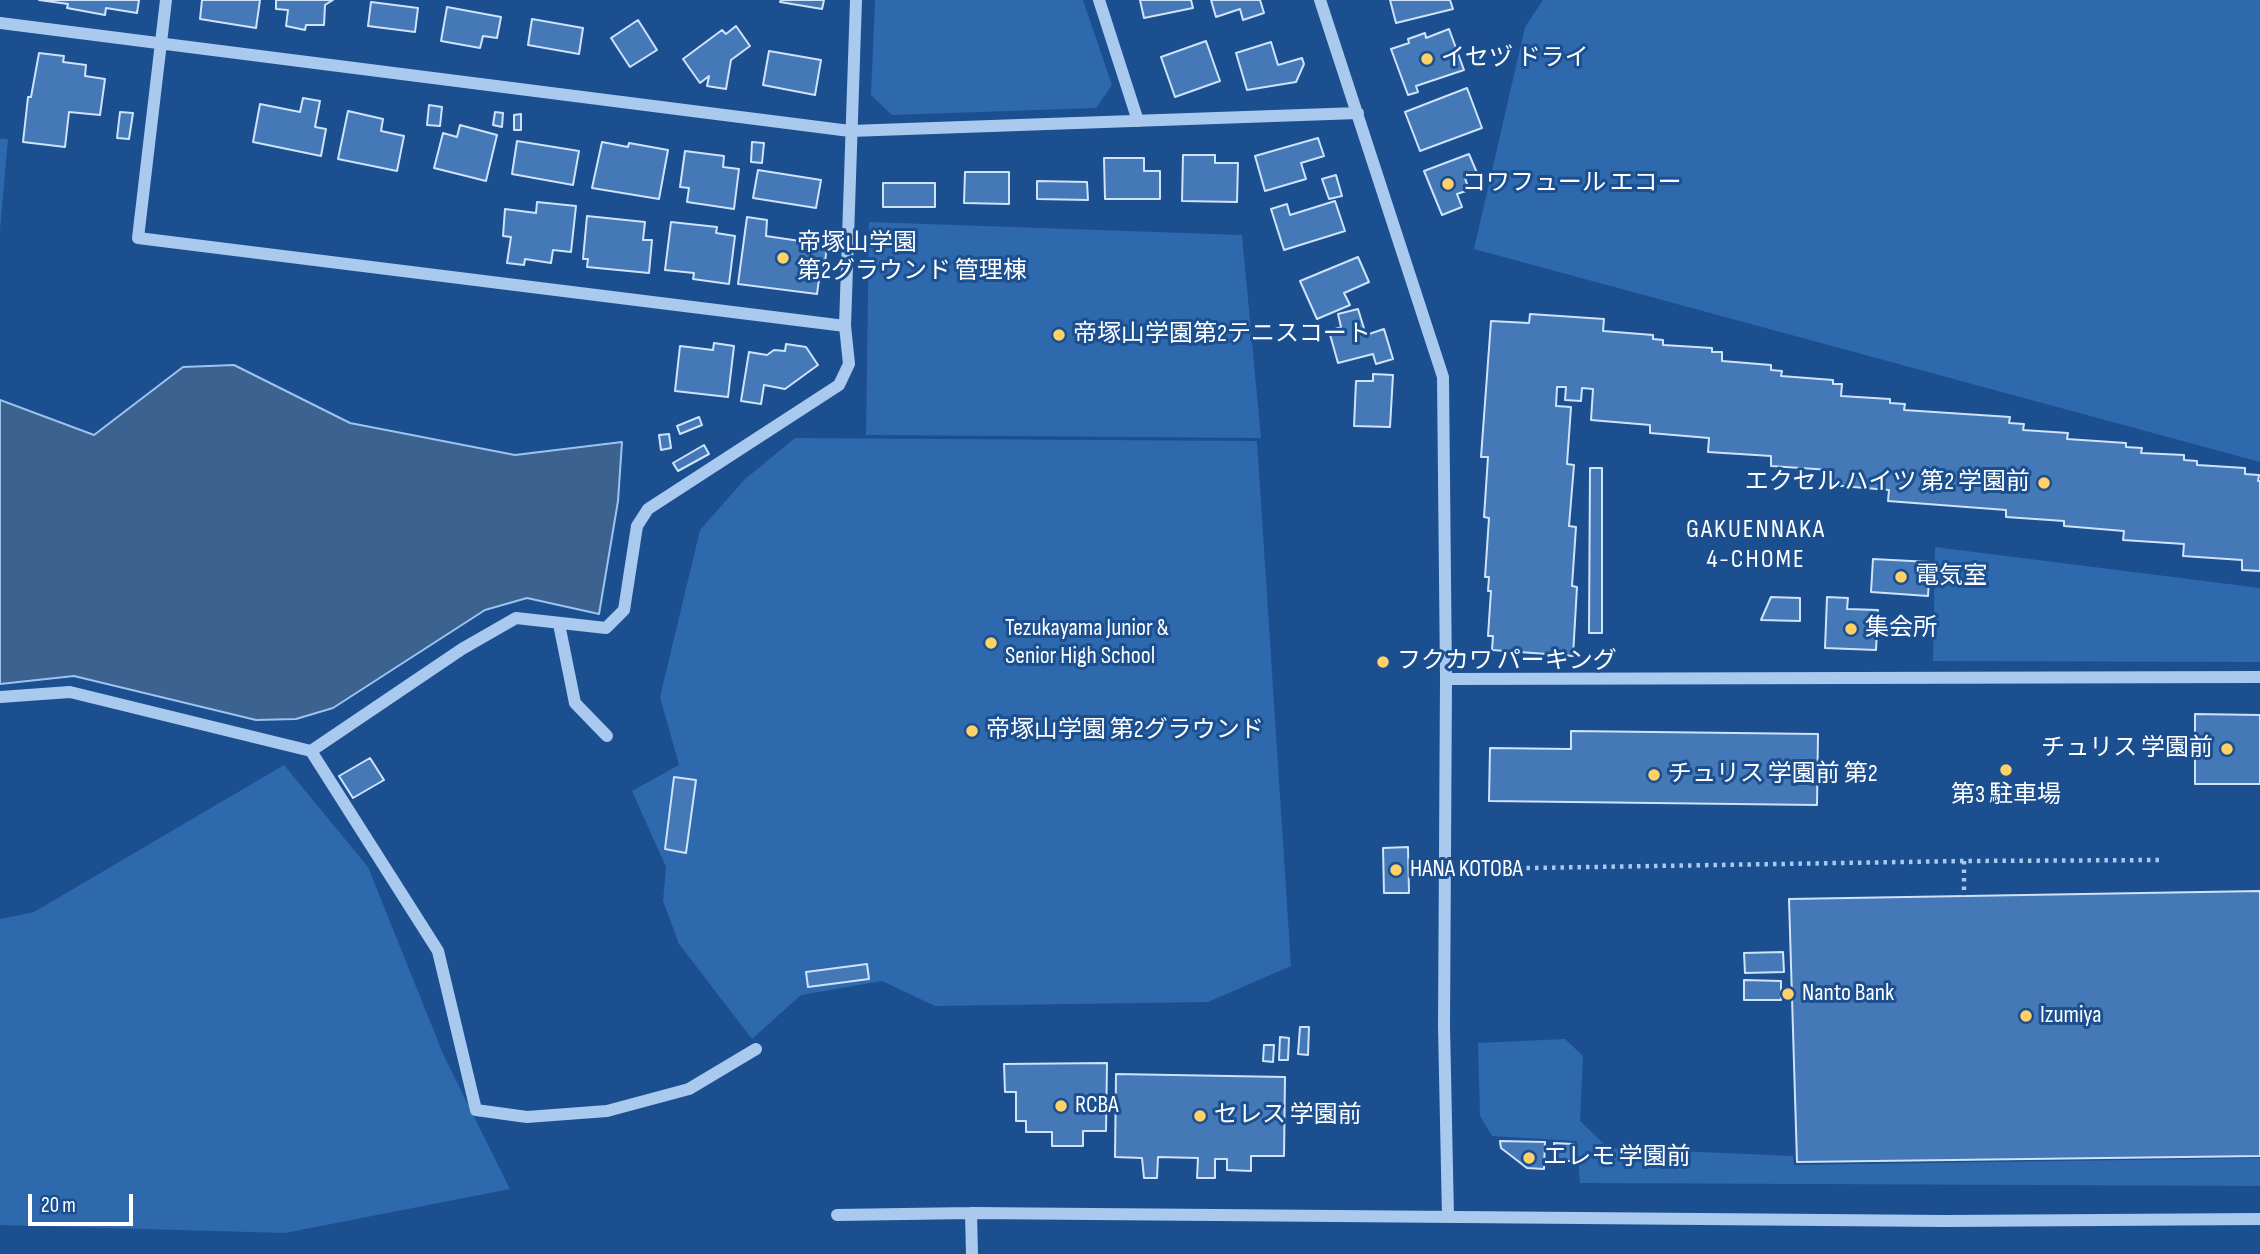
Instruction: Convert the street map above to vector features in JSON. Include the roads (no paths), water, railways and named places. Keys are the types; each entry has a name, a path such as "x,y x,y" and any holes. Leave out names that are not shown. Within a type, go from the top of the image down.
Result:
{"street":[{"path":"166,0 138,238 845,326"},
{"path":"311,751 462,649 516,618 606,628 624,610 637,526 648,509 839,385 849,364 845,326 856,0"},
{"path":"1099,0 1138,121"},
{"path":"1321,0 1443,377 1446,679 1444,1026 1448,1217"},
{"path":"0,23 850,131 1359,113"},
{"path":"559,624 575,703 607,736"},
{"path":"1446,679 2260,677"},
{"path":"0,697 70,692 311,751 438,951 476,1110 527,1117 607,1111 690,1090 756,1049"},
{"path":"971,1213 972,1254"},
{"path":"837,1215 971,1213 1931,1220 2260,1219"}],"place":[{"name":"イセヅ ドライ","path":"1427,59"},
{"name":"コワフュール エコー","path":"1448,184"},
{"name":"帝塚山学園 第2グラウンド 管理棟","path":"783,258"},
{"name":"帝塚山学園第2テニスコート","path":"1059,335"},
{"name":"エクセル ハイツ 第2 学園前","path":"2044,483"},
{"name":"電気室","path":"1901,577"},
{"name":"集会所","path":"1851,629"},
{"name":"Tezukayama Junior & Senior High School","path":"991,643"},
{"name":"フクカワ パーキング","path":"1383,662"},
{"name":"帝塚山学園 第2グラウンド","path":"972,731"},
{"name":"チュリス 学園前","path":"2227,749"},
{"name":"第3 駐車場","path":"2006,770"},
{"name":"チュリス 学園前 第2","path":"1654,775"},
{"name":"HANA KOTOBA","path":"1396,870"},
{"name":"Nanto Bank","path":"1788,994"},
{"name":"Izumiya","path":"2026,1016"},
{"name":"RCBA","path":"1061,1106"},
{"name":"セレス 学園前","path":"1200,1116"},
{"name":"エレモ 学園前","path":"1529,1158"}],"district":[{"name":"GAKUENNAKA 4-CHOME","path":"1756,545"}]}
